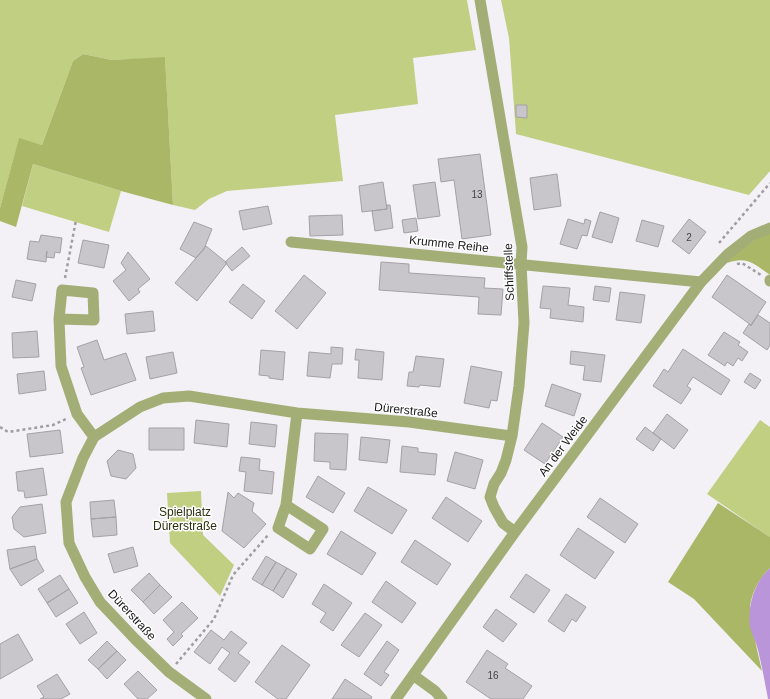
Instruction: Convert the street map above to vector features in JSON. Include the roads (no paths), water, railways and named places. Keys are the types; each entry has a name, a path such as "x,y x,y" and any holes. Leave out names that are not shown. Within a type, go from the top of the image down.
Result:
{"street":[{"name":"Schiffstelle","path":"480,0 522,247 521,264 524,323 519,386 512,436 506,460 501,473 494,484 490,497 503,523 515,532"},
{"name":"An der Weide","path":"396,699 515,532 701,282 728,254 751,236 770,228"},
{"name":"Krumme Reihe","path":"291,242 701,282"},
{"path":"59,319 94,320 93,293 62,290 59,319 61,366 77,414 94,438"},
{"name":"Dürerstraße","path":"206,699 169,672 100,602 85,577 69,543 66,502 83,458 94,438 140,407 163,398 188,396 297,413 409,422 512,436"},
{"path":"286,505 323,529 310,549 278,528 286,505 297,413"},
{"path":"413,675 436,691 442,699"}],"park label":[{"name":"Spielplatz Dürerstraße","path":"185,519"}]}
